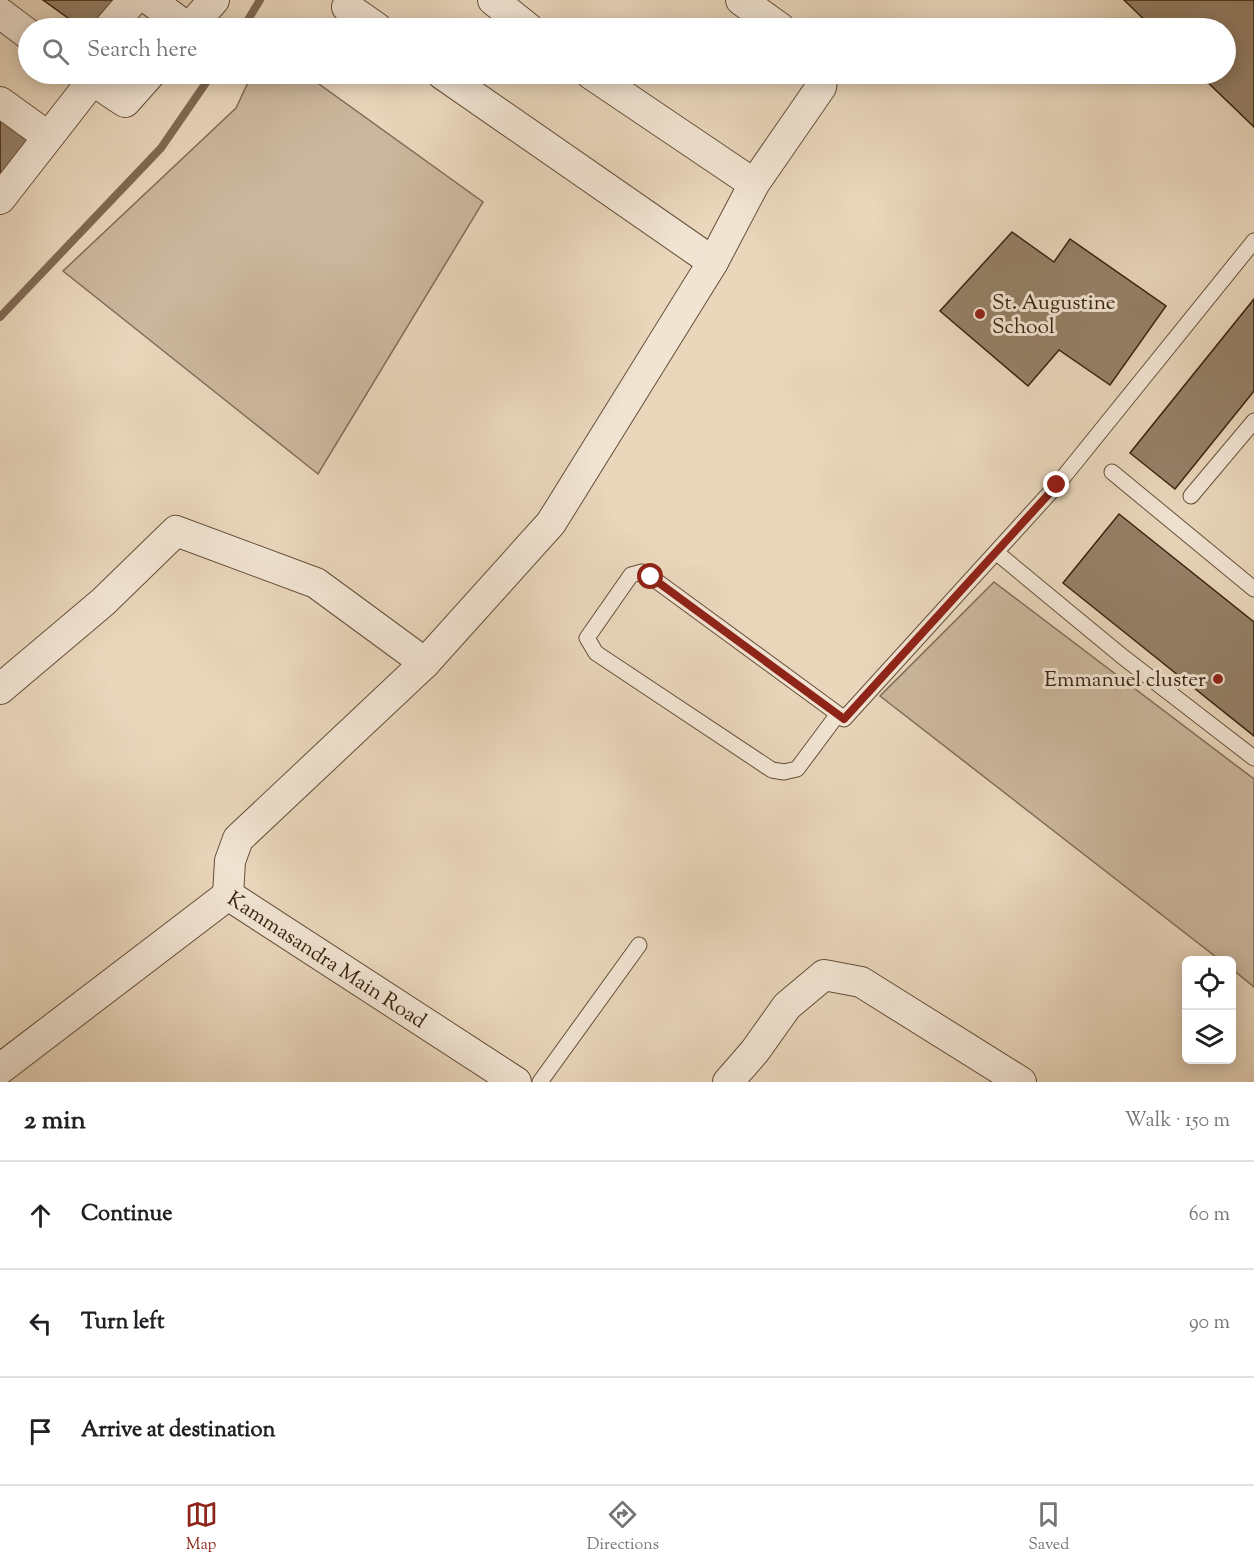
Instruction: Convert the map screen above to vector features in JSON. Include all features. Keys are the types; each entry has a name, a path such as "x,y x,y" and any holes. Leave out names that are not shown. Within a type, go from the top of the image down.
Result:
{"street":[{"path":"118,18 133,0"},
{"path":"150,0 174,18"},
{"path":"197,18 214,0"},
{"path":"493,0 516,18"},
{"path":"741,0 766,18"},
{"path":"347,7 363,18"},
{"path":"0,13 18,26"},
{"path":"0,199 83,84"},
{"path":"98,84 125,102 141,84"},
{"path":"456,84 713,262"},
{"path":"606,84 754,184"},
{"path":"228,895 230,861 238,839 425,663 551,524 713,262 754,184 821,84"},
{"path":"0,102 47,136"},
{"path":"0,689 103,602 176,531 316,583 425,663"},
{"name":"Kammasandra Main Road","path":"0,1069 228,895 516,1082"},
{"path":"728,1082 756,1051 787,1006 824,975 861,982 1022,1082"}],"lane":[{"path":"838,714 796,769 784,772 772,770 596,653 587,638 631,575 642,572 651,577 838,714 844,719 1057,485 1254,241"},
{"path":"1191,496 1254,421"},
{"path":"1112,472 1254,589"},
{"path":"996,554 1123,657 1254,758"},
{"path":"540,1082 639,945"}],"shaded area":[{"path":"247,84 319,84 483,202 318,474 63,271 236,108"},
{"path":"994,582 1254,779 1254,987 1236,972 1236,956 1215,956 880,696"}],"building":[{"path":"43,0 116,0 102,18 68,18"},
{"path":"1124,0 1254,0 1254,127 1209,84 1236,84 1236,18 1143,18"},
{"path":"0,112 35,140 0,184"},
{"path":"1012,232 1054,262 1070,239 1166,306 1110,385 1059,350 1028,386 940,311"},
{"path":"1254,299 1254,391 1175,489 1130,453"},
{"name":"Emmanuel cluster","path":"1119,514 1254,622 1254,736 1063,583"}],"waterway":[{"path":"249,18 260,0"},
{"path":"0,317 161,148 205,84"}],"place":[{"name":"St. Augustine School","path":"980,314"},
{"name":"Emmanuel cluster","path":"1218,679"}],"route":[{"path":"651,577 844,719 1057,485"}]}
